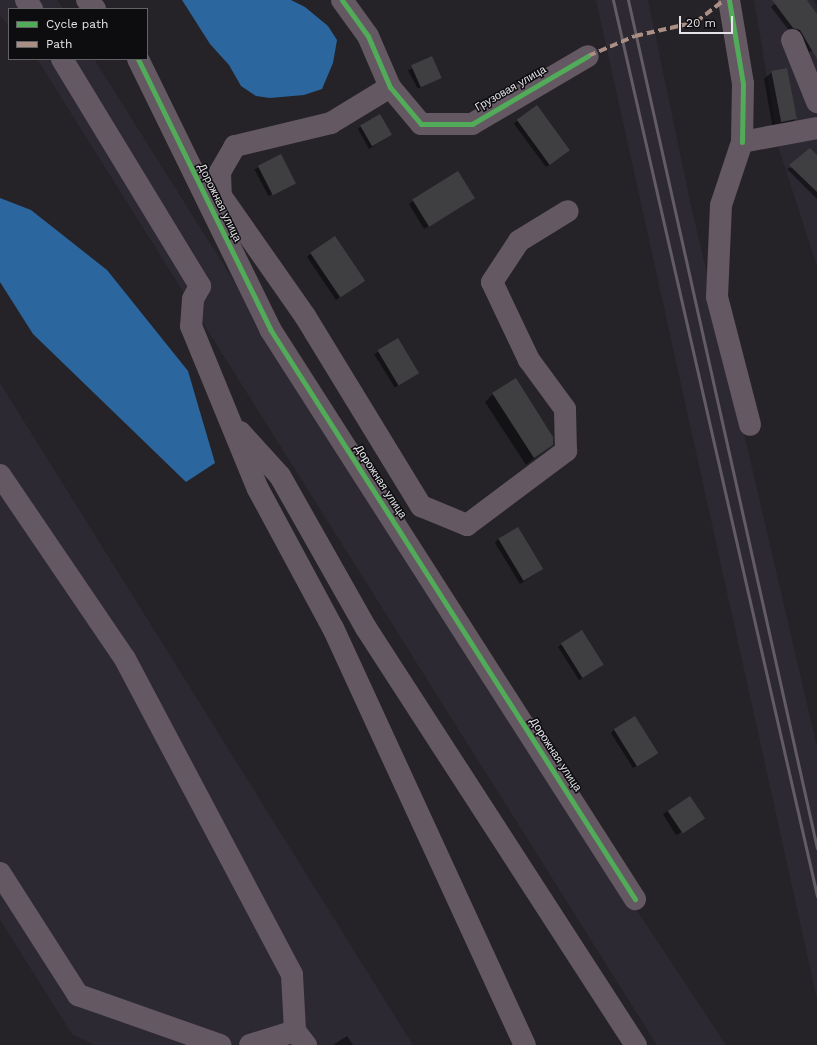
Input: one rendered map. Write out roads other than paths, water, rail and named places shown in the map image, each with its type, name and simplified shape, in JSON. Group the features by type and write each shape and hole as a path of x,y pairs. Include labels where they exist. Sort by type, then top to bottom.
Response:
{"street":[{"path":"88,0 94,8"},
{"name":"Грузовая улица","path":"342,0 368,36 390,87 421,124 472,124 588,56"},
{"path":"729,0 743,84 742,142 721,205 718,297 750,425"},
{"path":"792,40 817,102"},
{"path":"63,60 200,286 193,299 191,326 258,489 333,628 525,1045"},
{"name":"Дорожная улица","path":"138,60 270,329 635,899"},
{"path":"390,87 331,123 235,146 220,172 221,196 305,316 421,506 467,525 566,451 565,409 529,360 492,282 518,241 568,211"},
{"path":"742,142 817,128"},
{"path":"230,420 280,476 366,628 636,1045"},
{"path":"0,475 125,659 292,975 300,1038 250,1045"},
{"path":"0,873 78,994 220,1045"}],"water":[{"path":"182,0 291,0 305,7 328,26 337,40 333,63 322,89 304,95 270,98 256,96 241,86 229,65 210,44"},
{"path":"0,198 31,210 107,270 188,371 215,463 186,482 33,334 0,282"}],"railway":[{"path":"613,0 817,896"},
{"path":"628,0 817,848"}]}
